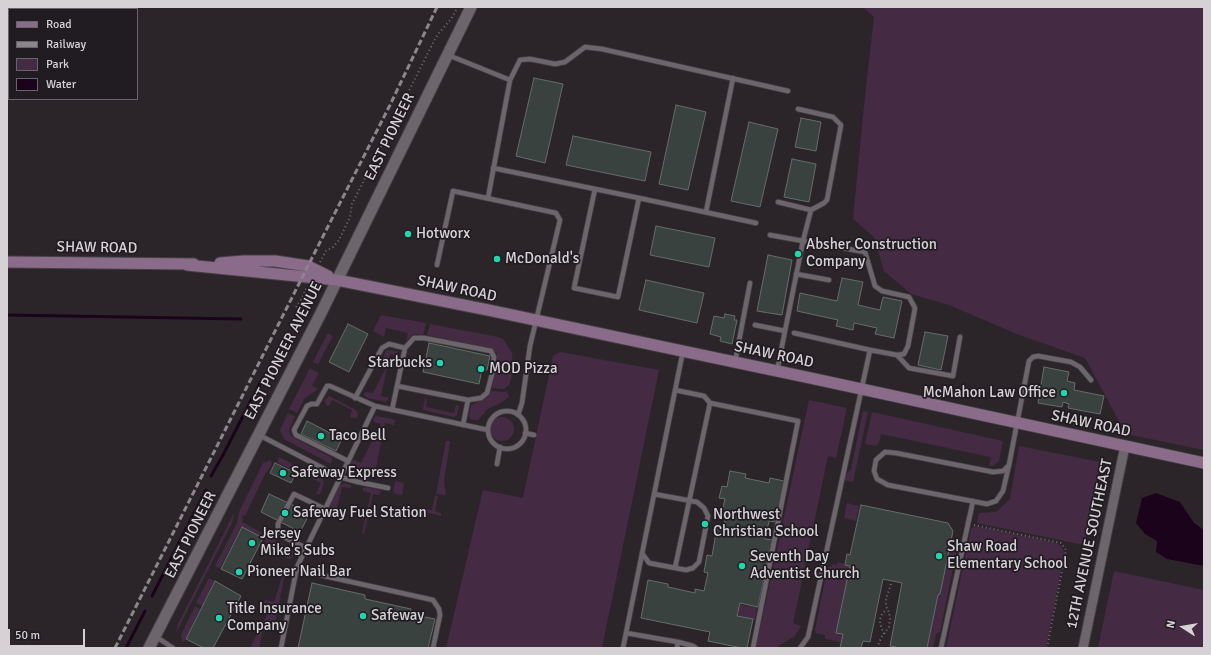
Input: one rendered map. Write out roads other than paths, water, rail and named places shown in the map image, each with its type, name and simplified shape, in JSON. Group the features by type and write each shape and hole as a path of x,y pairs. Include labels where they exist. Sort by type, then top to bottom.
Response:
{"main road":[{"name":"SHAW ROAD","path":"7,262 187,265 244,261 275,261 308,266 337,280 683,351 1204,463"}],"street":[{"name":"EAST PIONEER","path":"337,280 471,7"},
{"name":"EAST PIONEER AVENUE","path":"259,435 337,280"},
{"name":"EAST PIONEER","path":"149,648 259,435"},
{"name":"12TH AVENUE SOUTHEAST","path":"1083,648 1125,446"}],"lane":[{"path":"488,198 510,80 520,60 530,58 555,64 565,62 585,47 602,49 788,91"},
{"path":"448,55 510,80"},
{"path":"706,212 733,78"},
{"path":"778,202 811,210 827,200 841,125 833,117 798,109"},
{"path":"493,168 756,223"},
{"path":"595,189 574,288 618,297 640,198"},
{"path":"437,265 452,191 556,213 560,220 535,321 522,403 518,414"},
{"path":"777,371 796,274 811,210"},
{"path":"770,235 865,252 874,286 882,291 909,297 915,308 908,346 904,354 897,355 794,334"},
{"path":"796,274 828,280"},
{"path":"735,362 750,283"},
{"path":"755,325 785,331"},
{"path":"897,355 908,368 953,376 960,337"},
{"path":"392,410 397,386 405,348 414,338 428,338 491,351 494,357 492,374 487,393 481,398 468,400 397,386"},
{"path":"355,398 382,348 389,344 405,348"},
{"path":"800,648 808,637 870,350"},
{"path":"623,648 683,351"},
{"path":"1009,465 1002,471 993,472 885,452 876,460 874,471 877,478 888,484 987,504 996,500 1003,491 1009,465 1029,361 1033,356 1071,362 1080,367 1092,380"},
{"path":"348,461 296,435 294,430 307,406 317,404 327,386 375,406 488,430"},
{"path":"675,390 704,396 710,403 798,421 753,648"},
{"path":"463,425 468,400"},
{"path":"675,568 710,403"},
{"path":"281,648 297,567 375,406"},
{"path":"507,411 518,414 525,424 525,433 521,442 510,449 500,448 492,442 489,437 488,430 491,419 501,412 507,411"},
{"path":"525,433 534,435"},
{"path":"259,435 340,477 388,488"},
{"path":"497,464 500,448"},
{"path":"306,548 280,534 278,531 278,524 294,494 325,510"},
{"path":"642,553 649,563 686,570 693,568 699,562 708,516 704,508 697,502 654,494"},
{"path":"942,648 973,501"},
{"path":"297,567 311,573 433,600 439,609 440,615 433,648"},
{"path":"626,633 678,642 696,648"},
{"path":"155,636 173,648"},
{"path":"677,648 678,642"}],"water":[{"path":"1156,493 1180,502 1194,523 1204,530 1204,566 1167,559 1156,552 1157,541 1145,534 1136,523 1142,498"}],"waterway":[{"path":"7,315 241,319"},
{"path":"211,476 261,381 272,367"},
{"path":"152,596 206,490"},
{"path":"126,648 145,611"}],"railway":[{"path":"115,648 390,105 437,7"}],"place":[{"name":"Hotworx","path":"408,234"},
{"name":"Absher Construction Company","path":"798,254"},
{"name":"McDonald's","path":"497,259"},
{"name":"Starbucks","path":"440,363"},
{"name":"MOD Pizza","path":"481,369"},
{"name":"McMahon Law Office","path":"1064,393"},
{"name":"Taco Bell","path":"321,436"},
{"name":"Safeway Express","path":"283,473"},
{"name":"Safeway Fuel Station","path":"285,513"},
{"name":"Northwest Christian School","path":"705,524"},
{"name":"Jersey Mike's Subs","path":"252,543"},
{"name":"Shaw Road Elementary School","path":"939,556"},
{"name":"Seventh Day Adventist Church","path":"742,566"},
{"name":"Pioneer Nail Bar","path":"239,572"},
{"name":"Safeway","path":"363,616"},
{"name":"Title Insurance Company","path":"219,618"}]}
